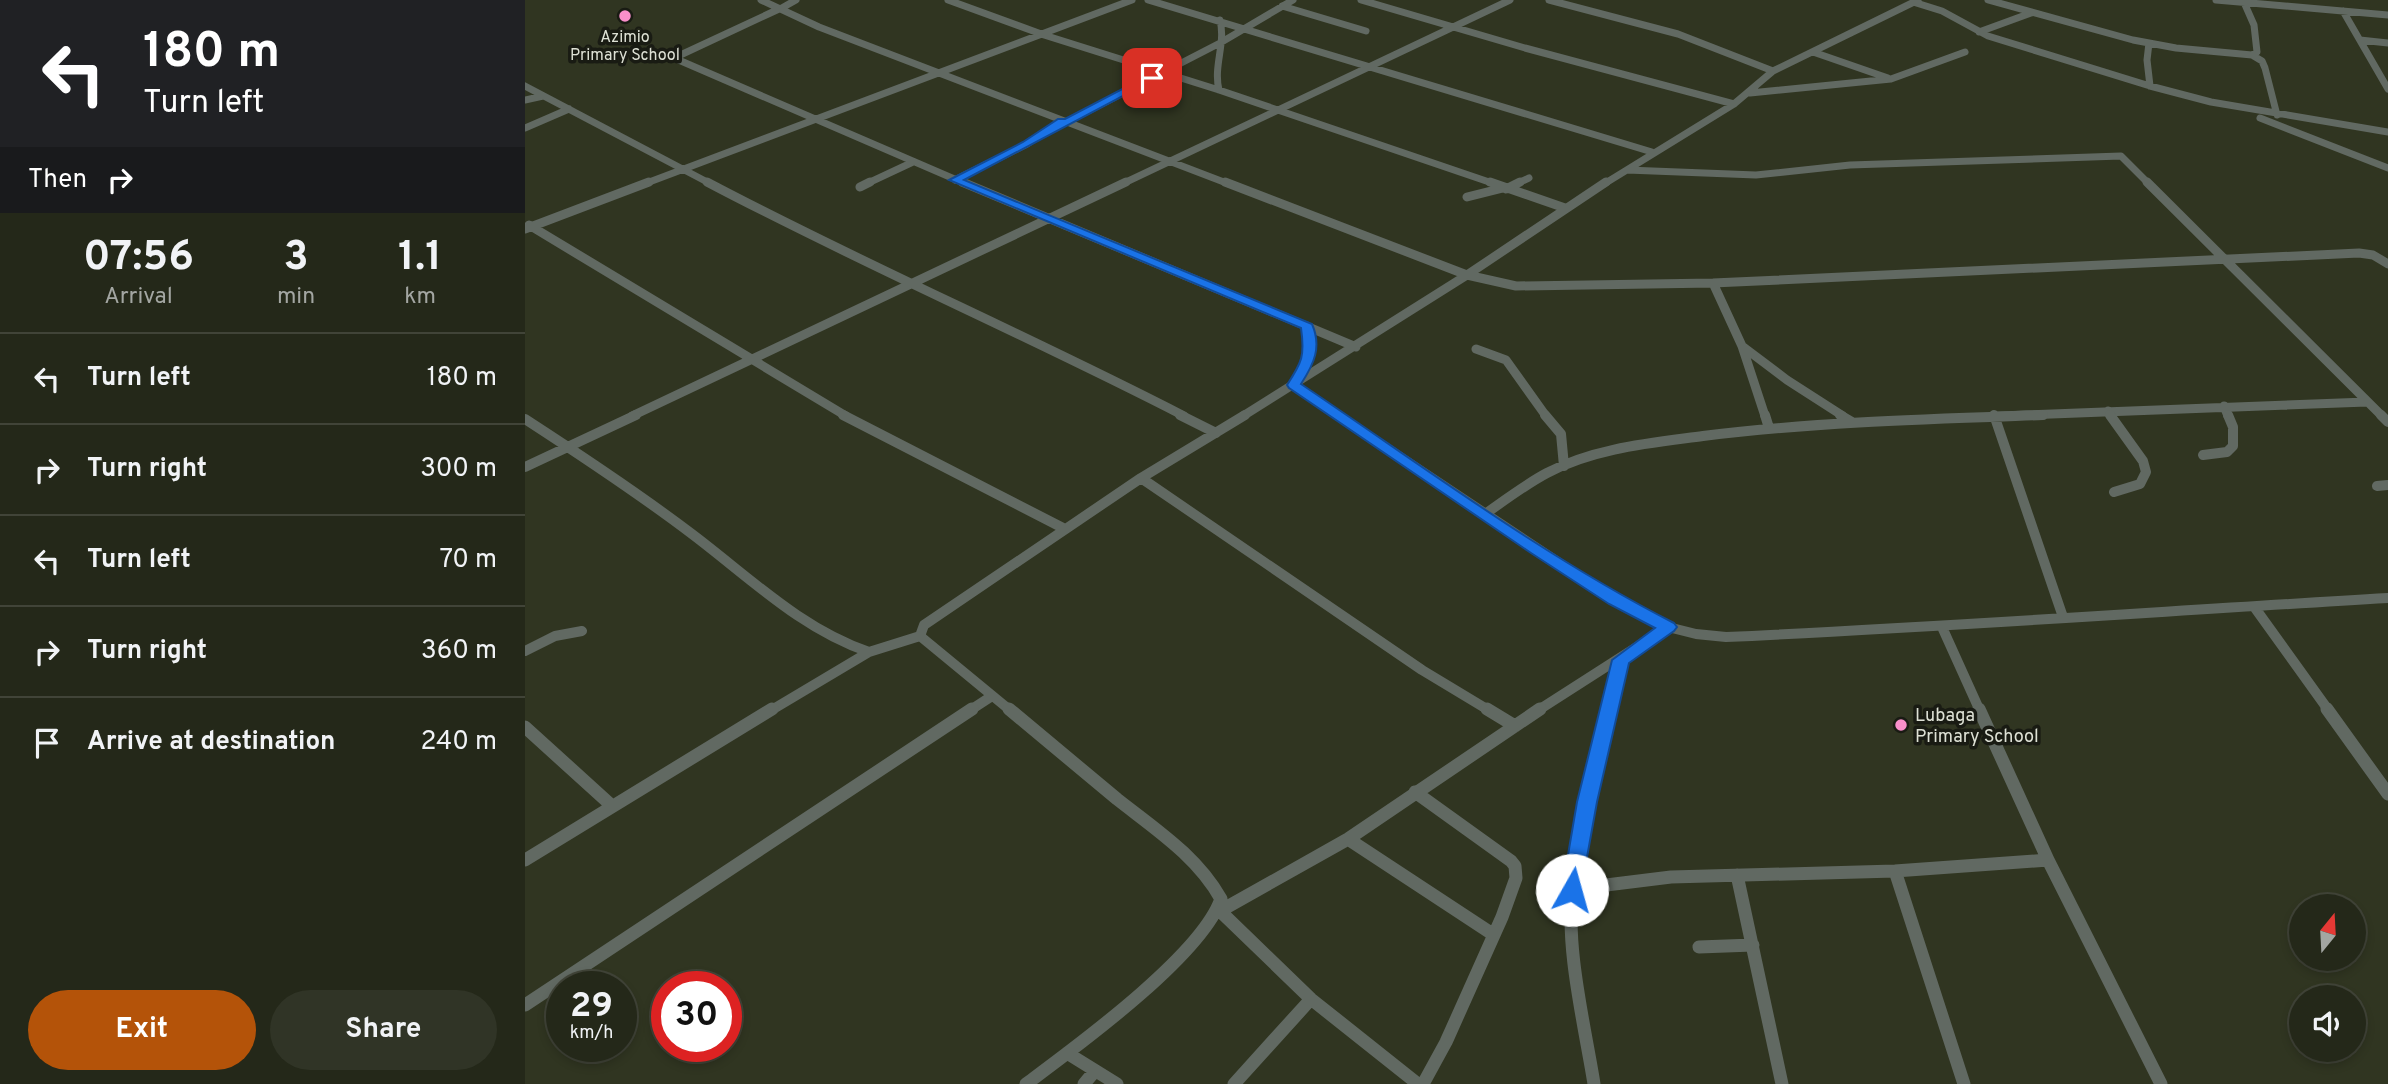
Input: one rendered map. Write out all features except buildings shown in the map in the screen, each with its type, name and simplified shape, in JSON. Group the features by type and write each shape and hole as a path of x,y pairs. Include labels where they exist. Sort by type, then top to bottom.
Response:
{"street":[{"path":"761,0 818,27 1063,122 1468,275 1499,284 1525,286 1713,283 2363,253 2388,264"},
{"path":"796,0 674,58 955,180 1356,347"},
{"path":"948,0 1044,35 1219,90 1565,208"},
{"path":"527,226 940,74 1132,0"},
{"path":"1148,0 1651,152"},
{"path":"955,180 1220,43 1293,0"},
{"path":"1361,0 1734,104"},
{"path":"525,467 1172,161 1273,110 1510,0"},
{"path":"1549,0 1678,34 1773,71"},
{"path":"1988,0 2149,43 2252,55 2262,61 2265,68 2277,115"},
{"path":"2216,0 2388,15"},
{"path":"920,636 924,625 944,608 1141,478 1468,275 1651,152 1734,104 1773,71 1916,1 1942,11 1979,32 2279,124 2388,168"},
{"path":"2244,1 2257,44 2257,52 2252,55"},
{"path":"1282,6 1366,31"},
{"path":"2343,11 2388,89"},
{"path":"1979,32 1990,31 2004,22 2031,13"},
{"path":"1219,90 1214,74 1223,29 1220,20"},
{"path":"2360,40 2388,43"},
{"path":"2149,43 2147,60 2150,86"},
{"path":"1813,52 1891,79"},
{"path":"1748,93 1891,79 1965,52"},
{"path":"525,86 762,211 1002,328 1077,360 1216,433"},
{"path":"525,100 543,96"},
{"path":"2211,102 2388,132"},
{"path":"525,128 569,109"},
{"path":"1627,170 1756,175 1850,165 2115,155 2124,158 2388,422"},
{"path":"860,187 913,162"},
{"path":"1467,197 1504,188 1529,178"},
{"path":"527,226 751,359 826,407 1065,529"},
{"path":"1713,283 1742,346 1769,428"},
{"path":"1294,385 1307,366 1311,352 1307,326"},
{"path":"1742,346 1787,380 1852,422"},
{"path":"1476,349 1497,355 1510,365 1539,409 1561,434 1565,466"},
{"path":"1294,385 1615,600 1668,627 1726,637 1942,627 2063,617 2255,608 2388,598"},
{"path":"1485,514 1539,477 1565,466 1649,443 1769,428 1852,422 2367,401"},
{"path":"2203,456 2227,453 2233,446 2233,427 2224,406"},
{"path":"2108,411 2143,461 2147,472 2140,484 2114,492"},
{"path":"1994,415 2063,617"},
{"path":"525,419 679,524 840,644 869,652"},
{"path":"1141,478 1234,539 1422,670 1515,726"},
{"path":"2255,608 2388,794"},
{"path":"1026,1084 1067,1053 1181,955 1208,928 1220,911 1348,839 1415,792 1668,627"},
{"path":"1942,627 2048,860 2161,1084"},
{"path":"525,651 555,636 582,631"},
{"path":"525,860 611,805 869,652 920,636"},
{"path":"920,636 1163,832 1212,883 1221,899 1220,911"},
{"path":"1594,1084 1569,906 1587,802 1621,660"},
{"path":"525,1005 992,696"},
{"path":"525,727 611,805"},
{"path":"1220,911 1311,999 1420,1084 1446,1042 1494,935 1514,887 1515,866 1415,792"},
{"path":"1348,839 1494,935"},
{"path":"1572,890 1660,878 1895,872 2048,860"},
{"path":"1895,872 1963,1084"},
{"path":"1737,875 1782,1084"},
{"path":"1699,947 1753,945"},
{"path":"1234,1084 1311,999"},
{"path":"1067,1053 1089,1078 1117,1084"}],"place":[{"name":"Azimio Primary School","path":"625,16"},
{"name":"Lubaga Primary School","path":"1901,725"}],"route":[{"path":"1152,78 1065,123 1062,121 1000,159 955,180 1307,326 1311,352 1307,366 1294,385 1537,550 1615,600 1668,627 1621,660 1587,802 1572,890"}]}
